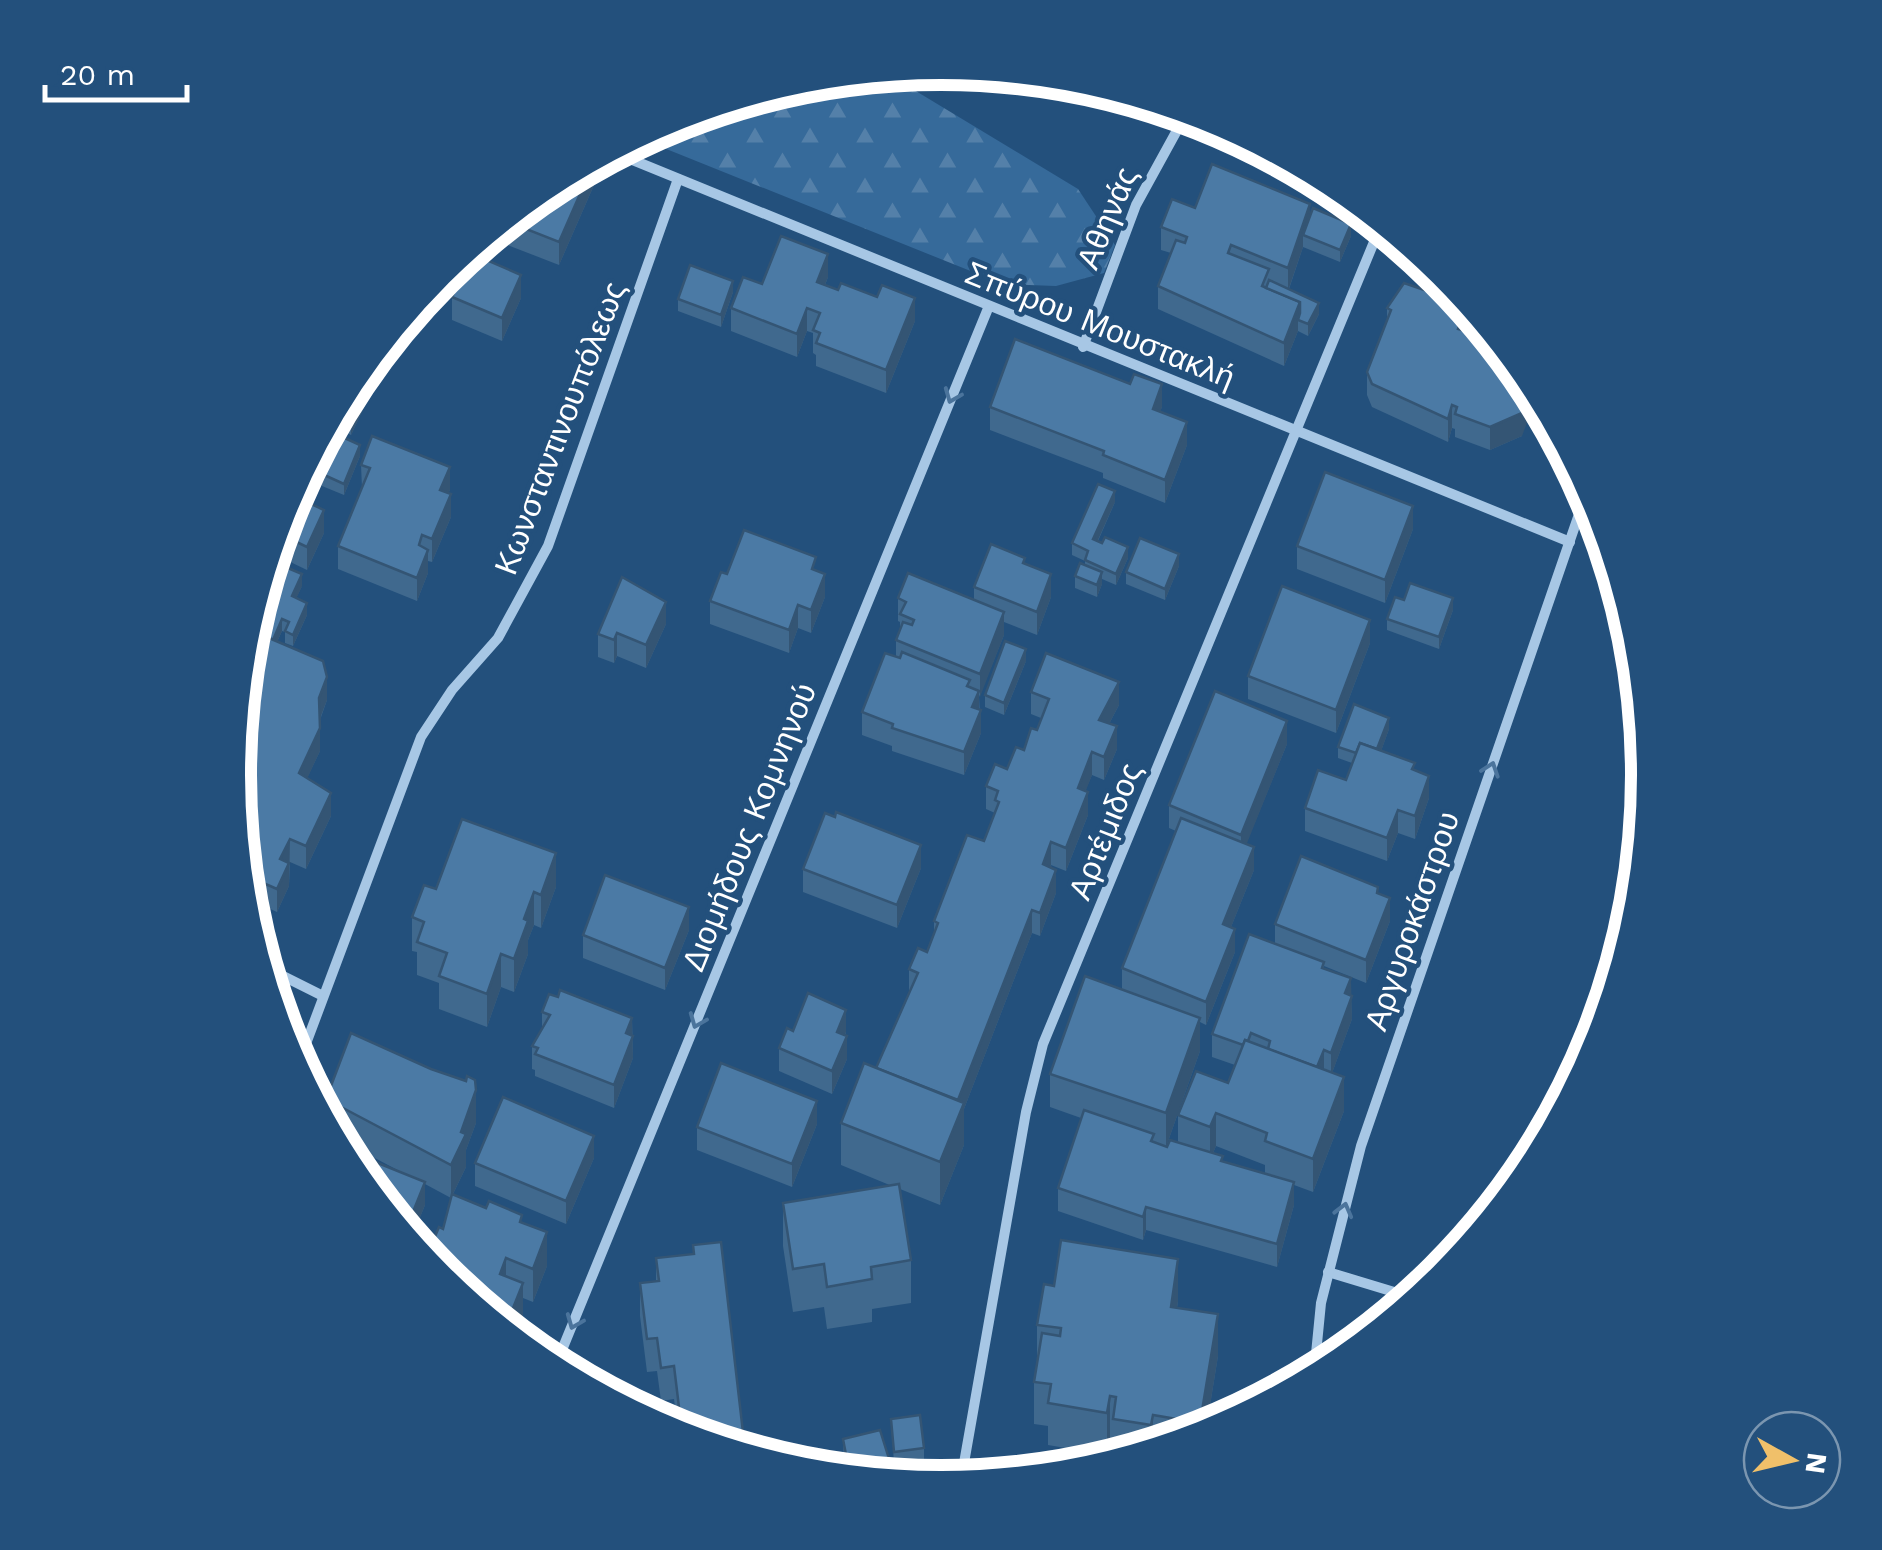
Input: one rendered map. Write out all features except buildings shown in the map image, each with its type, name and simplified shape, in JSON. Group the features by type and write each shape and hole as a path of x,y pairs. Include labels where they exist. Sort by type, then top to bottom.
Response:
{"street":[{"name":"Αθηνάς","path":"1082,347 1136,205 1178,128"},
{"name":"Σπύρου Μουστακλή","path":"630,159 1082,347 1570,542"},
{"name":"Κωνσταντινουπόλεως","path":"306,1043 421,737 452,690 498,638 548,546 678,179"},
{"name":"Αρτέμιδος","path":"964,1464 1026,1112 1043,1044 1375,239"},
{"name":"Διομήδους Κομνηνού","path":"561,1351 988,306"},
{"name":"Αργυροκάστρου","path":"1317,1354 1328,1272 1361,1146 1580,515"},
{"path":"281,975 323,996"},
{"path":"1328,1272 1397,1293"}],"green space":[{"path":"907,86 1078,189 1115,245 1104,273 1056,286 1003,284 659,146 719,122 806,98"}]}
